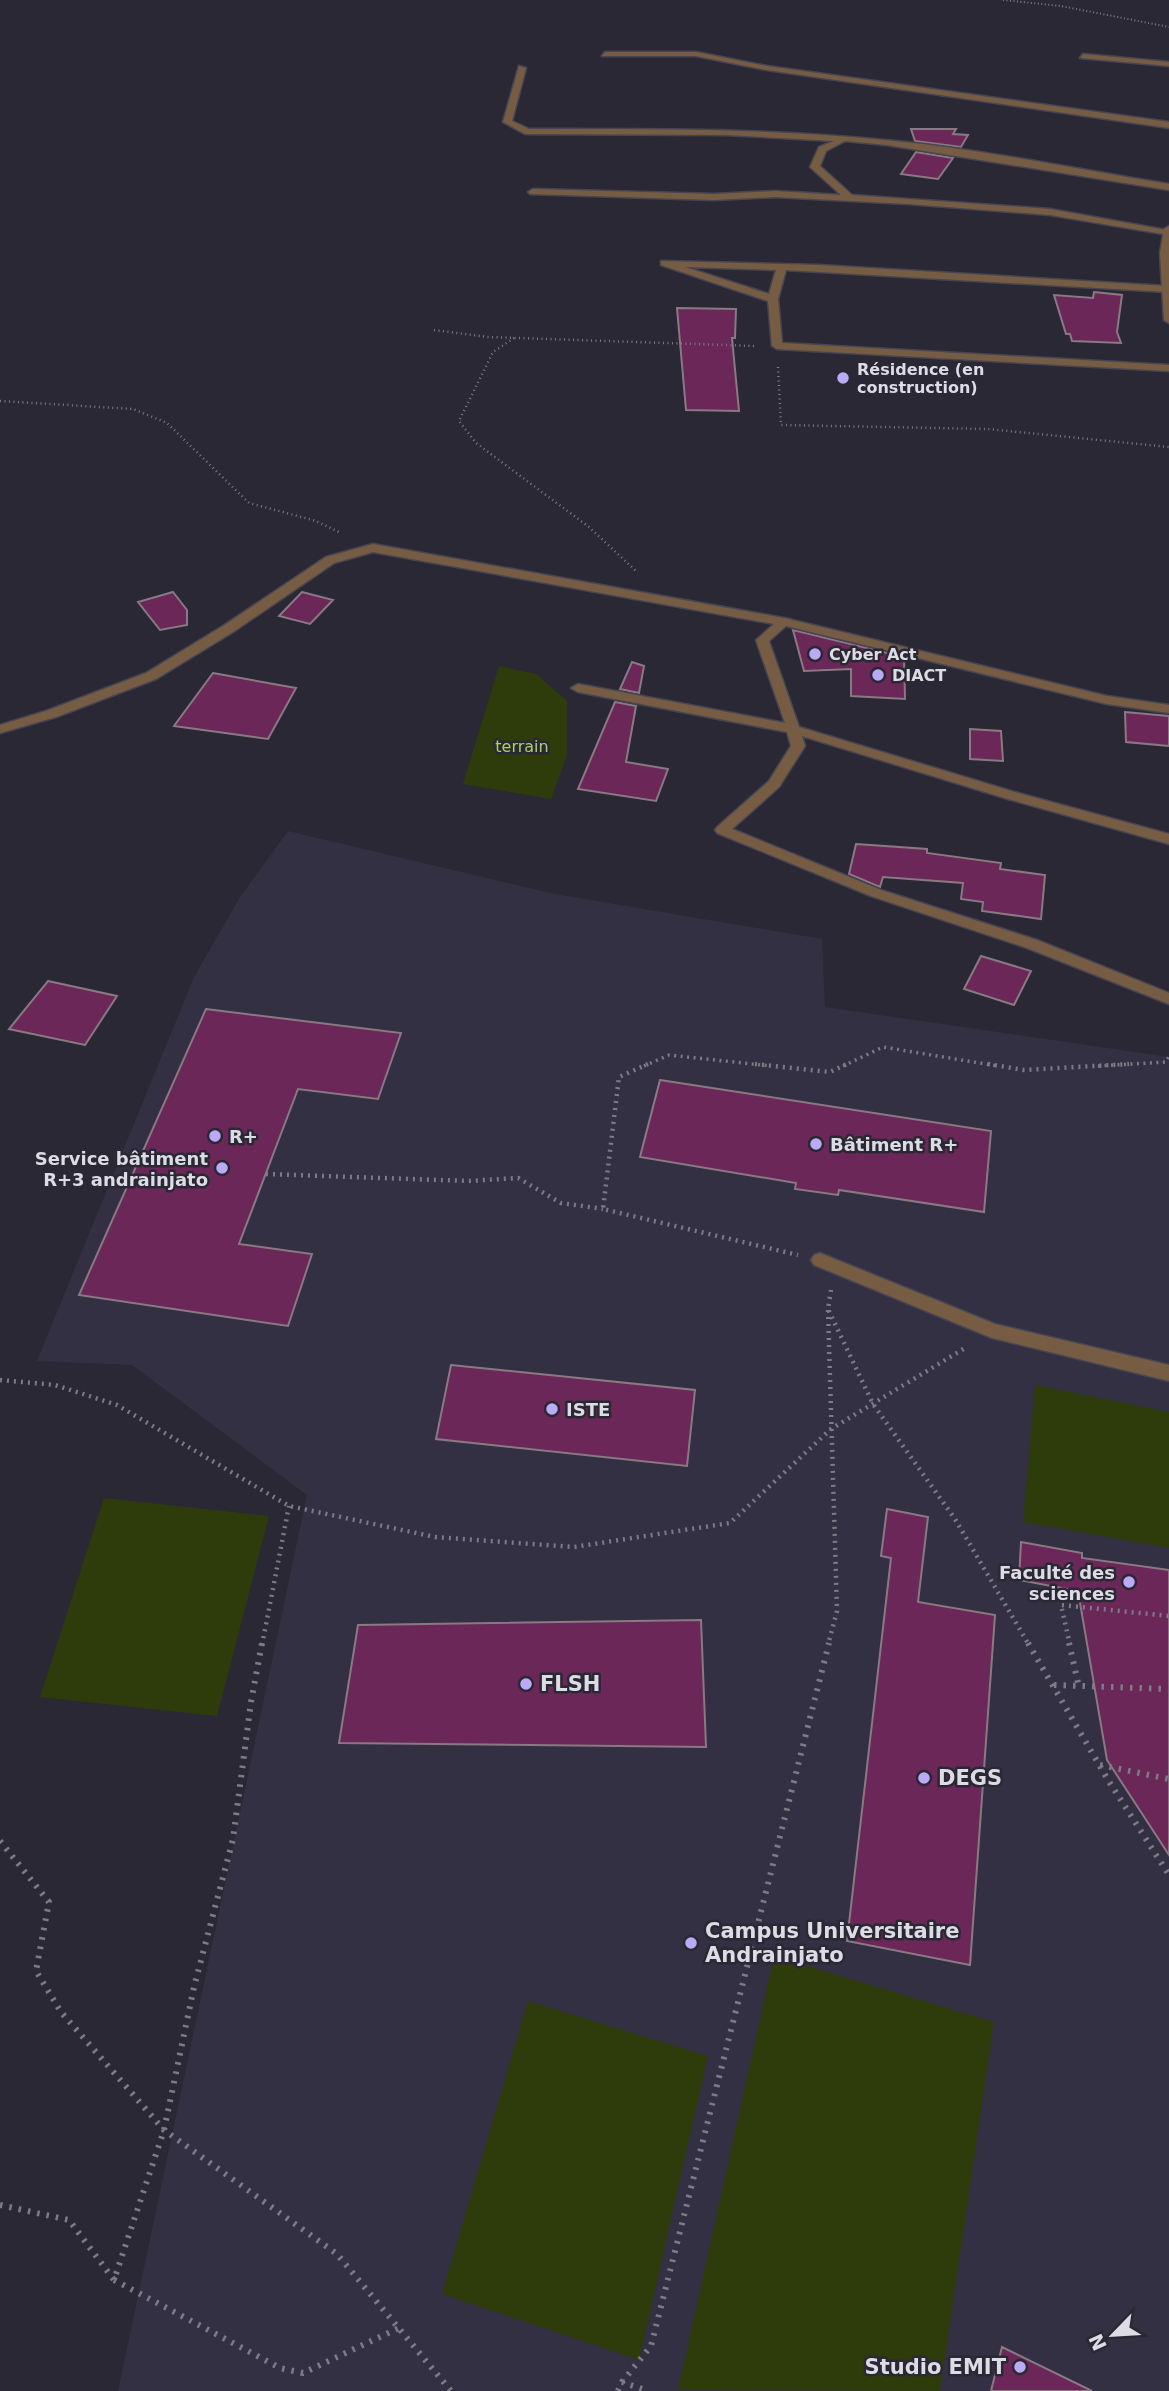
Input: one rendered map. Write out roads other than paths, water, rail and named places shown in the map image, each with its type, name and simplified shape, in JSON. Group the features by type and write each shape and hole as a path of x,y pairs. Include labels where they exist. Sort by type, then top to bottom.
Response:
{"street":[{"path":"605,54 696,54 767,68 1169,125"},
{"path":"1083,56 1169,64"},
{"path":"522,68 507,122 527,132 691,133 848,139 925,148 1169,187"},
{"path":"848,139 822,149 815,167 850,198"},
{"path":"533,192 850,198 1050,212 1168,231 1169,320"},
{"path":"773,299 664,263 1167,289"},
{"path":"782,267 773,299 777,346 1169,368"},
{"path":"0,729 51,714 151,676 228,629 330,560 373,548 784,622 1107,700 1169,709"},
{"path":"784,622 762,640 766,657 786,703 798,746 774,784 722,830 876,893 1032,944 1169,999"},
{"path":"578,688 793,729 1013,796 1169,839"},
{"path":"820,1260 992,1331 1169,1373"}],"place":[{"name":"Résidence (en construction)","path":"843,378"},
{"name":"Cyber Act","path":"815,654"},
{"name":"DIACT","path":"878,675"},
{"name":"R+","path":"215,1136"},
{"name":"Bâtiment R+","path":"816,1144"},
{"name":"Service bâtiment R+3 andrainjato","path":"222,1168"},
{"name":"ISTE","path":"552,1409"},
{"name":"Faculté des sciences","path":"1129,1582"},
{"name":"FLSH","path":"526,1684"},
{"name":"DEGS","path":"924,1778"},
{"name":"Campus Universitaire Andrainjato","path":"691,1943"},
{"name":"Studio EMIT","path":"1020,2367"}],"park label":[{"name":"terrain","path":"522,746"}]}
